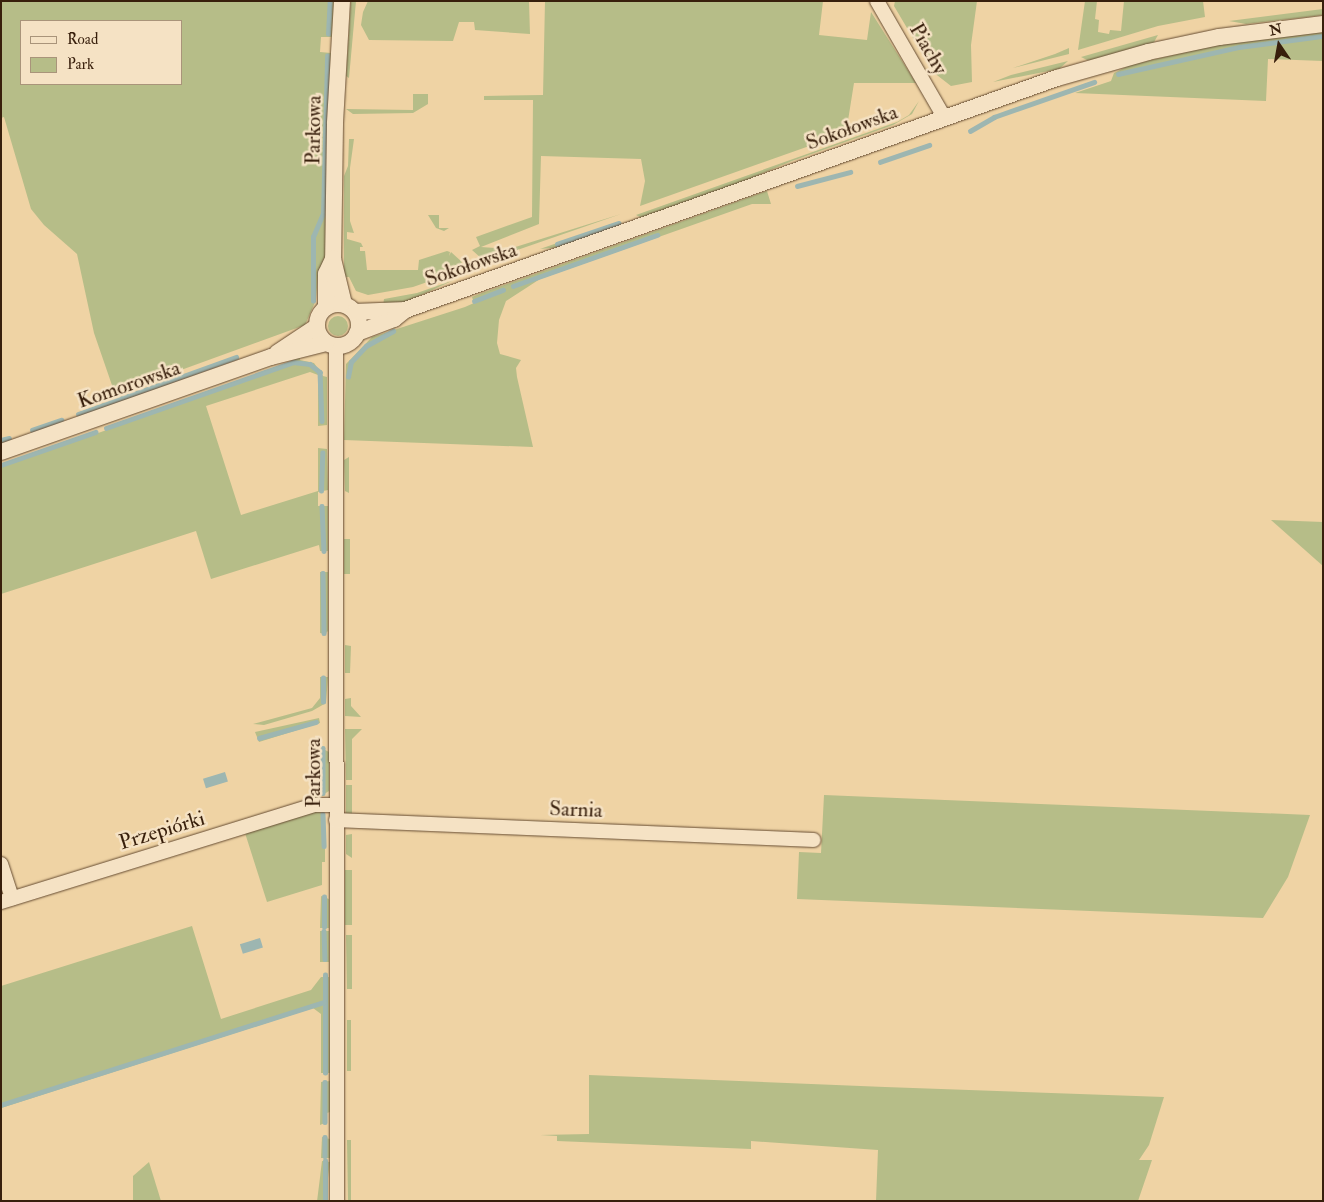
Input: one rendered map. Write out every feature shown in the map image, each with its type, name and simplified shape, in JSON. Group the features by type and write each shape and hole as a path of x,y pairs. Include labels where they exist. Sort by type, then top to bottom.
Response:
{"street":[{"name":"Parkowa","path":"342,1 335,124 333,259 349,308"},
{"name":"Piachy","path":"877,1 944,117"},
{"name":"Sokołowska","path":"358,333 394,319 405,310 608,240 1025,88 1169,47 1238,33 1323,24"},
{"name":"Parkowa","path":"326,307 326,274 333,259"},
{"path":"326,307 349,308 359,322 358,333 349,343 331,344 316,327 319,314 326,307"},
{"name":"Sokołowska","path":"349,308 405,310"},
{"name":"Komorowska","path":"271,357 316,327"},
{"name":"Parkowa","path":"331,344 336,820 337,1201"},
{"name":"Komorowska","path":"1,452 271,357 331,344"},
{"name":"Przepiórki","path":"7,900 314,805 335,805"},
{"name":"Sarnia","path":"336,820 814,840"},
{"path":"1,864 7,900"}],"green space":[{"path":"1,1 335,1 332,37 321,37 320,52 331,53 327,252 318,275 316,300 305,325 115,394 94,333 77,254 44,225 31,209 4,117 1,118"},
{"path":"351,1 356,1 349,78 346,76"},
{"path":"368,1 529,1 530,34 475,30 474,22 459,22 453,41 369,40 361,25 363,12"},
{"path":"545,1 823,1 819,35 867,40 871,12 916,83 854,83 846,133 640,206 645,181 641,159 541,156 539,224 481,247 509,249 621,214 503,255 481,258 472,250 480,246 476,237 532,217 533,100 484,100 484,96 543,95"},
{"path":"895,1 977,1 971,45 972,82 951,86 933,72 894,6"},
{"path":"1085,1 1097,1 1095,19 1099,20 1098,32 1109,34 1110,30 1121,31 1124,1 1203,1 1205,17 1158,26 1078,50"},
{"path":"1323,9 1323,15 1246,24 1229,21"},
{"path":"1323,31 1323,61 1268,59 1266,101 1075,93 1111,81 1114,73 1130,65 1225,43"},
{"path":"1158,35 1153,44 1089,61 1081,57"},
{"path":"1069,48 1069,54 1013,68 1055,54"},
{"path":"1068,61 1059,69 993,82 1011,75"},
{"path":"413,94 428,94 428,104 413,113 353,114 346,109 413,110"},
{"path":"919,101 912,114 893,125 792,161 706,197 642,218 636,215 897,122 909,115"},
{"path":"349,139 354,139 350,168 350,221 354,233 347,232 347,239 361,243 363,247 360,247 360,251 365,251 367,270 418,270 419,260 447,251 450,252 449,256 451,252 462,262 453,273 413,287 368,295 356,291 349,277 344,277 344,176 348,166"},
{"path":"767,191 771,204 752,204 540,279 506,301 499,320 497,343 500,354 521,360 516,368 517,377 533,447 344,440 346,364 372,337 465,307 474,303 472,297 482,293"},
{"path":"428,215 439,215 439,228 449,228 444,231 436,228"},
{"path":"620,221 614,228 562,247 540,249"},
{"path":"454,280 406,302 383,306 384,299 417,293"},
{"path":"334,316 342,316 348,322 348,330 342,336 334,336 328,330 328,322"},
{"path":"300,355 300,360 314,363 323,376 327,377 327,425 318,426 318,375 310,372 206,406 241,515 318,491 318,448 327,449 328,490 318,492 318,506 328,506 328,551 320,551 319,545 211,579 196,531 1,594 1,467 295,364 293,357"},
{"path":"349,457 349,493 345,491 344,460"},
{"path":"1271,520 1323,522 1323,566"},
{"path":"344,539 350,539 350,574 344,574"},
{"path":"320,572 328,572 328,631 325,634 320,633"},
{"path":"345,645 351,646 350,673 345,673"},
{"path":"320,677 328,677 326,703 312,711 264,725 253,724 312,708 320,698"},
{"path":"351,698 351,706 361,717 345,716 345,699"},
{"path":"319,718 320,723 259,742 255,732"},
{"path":"345,729 362,729 352,739 352,780 346,780"},
{"path":"321,748 329,752 329,791 313,801 321,784"},
{"path":"346,785 352,785 352,816 346,816"},
{"path":"824,795 1310,815 1288,877 1263,918 797,899 799,852 821,853"},
{"path":"315,810 325,814 325,862 322,862 322,885 267,902 245,833"},
{"path":"352,834 352,858 346,854 346,835"},
{"path":"345,870 352,870 352,925 345,925"},
{"path":"321,896 329,899 329,928 320,928"},
{"path":"192,926 221,1019 311,990 321,977 329,977 330,1073 321,1073 321,1014 313,1008 1,1108 1,986"},
{"path":"320,931 329,931 329,962 320,962"},
{"path":"346,935 352,935 352,989 347,989"},
{"path":"347,1020 351,1020 351,1071 347,1071"},
{"path":"589,1075 1164,1097 1149,1145 1139,1160 1152,1160 1138,1201 876,1201 878,1150 751,1141 751,1149 557,1141 557,1136 540,1135 589,1134"},
{"path":"330,1081 330,1112 327,1113 327,1122 320,1125 321,1082"},
{"path":"322,1137 330,1139 330,1158 321,1158"},
{"path":"347,1140 351,1140 351,1201 348,1201"},
{"path":"322,1161 330,1162 325,1201 317,1201"},
{"path":"149,1162 161,1201 133,1201 133,1176"}],"water":[{"path":"225,772 228,782 206,788 203,779"},
{"path":"260,938 263,948 243,954 240,944"}],"waterway":[{"path":"328,34 330,1"},
{"path":"1118,74 1239,47 1323,36"},
{"path":"313,301 313,237 323,214 327,56"},
{"path":"970,131 994,117 1094,82"},
{"path":"880,162 929,145"},
{"path":"797,186 850,172"},
{"path":"557,244 619,223"},
{"path":"513,286 657,235"},
{"path":"474,301 503,290"},
{"path":"348,377 351,362 366,346 393,331"},
{"path":"78,414 236,357"},
{"path":"106,428 293,362 310,364 320,372 322,421"},
{"path":"32,430 61,420"},
{"path":"1,465 95,432"},
{"path":"1,440 9,438"},
{"path":"321,491 322,453"},
{"path":"322,506 324,551"},
{"path":"323,573 324,633"},
{"path":"323,678 323,702"},
{"path":"259,738 316,722"},
{"path":"323,748 323,793"},
{"path":"323,814 324,846"},
{"path":"324,897 324,927"},
{"path":"324,931 325,959"},
{"path":"325,975 325,1073"},
{"path":"1,1105 324,1002"},
{"path":"325,1082 325,1122"},
{"path":"325,1137 325,1156"},
{"path":"325,1161 325,1201"}]}
